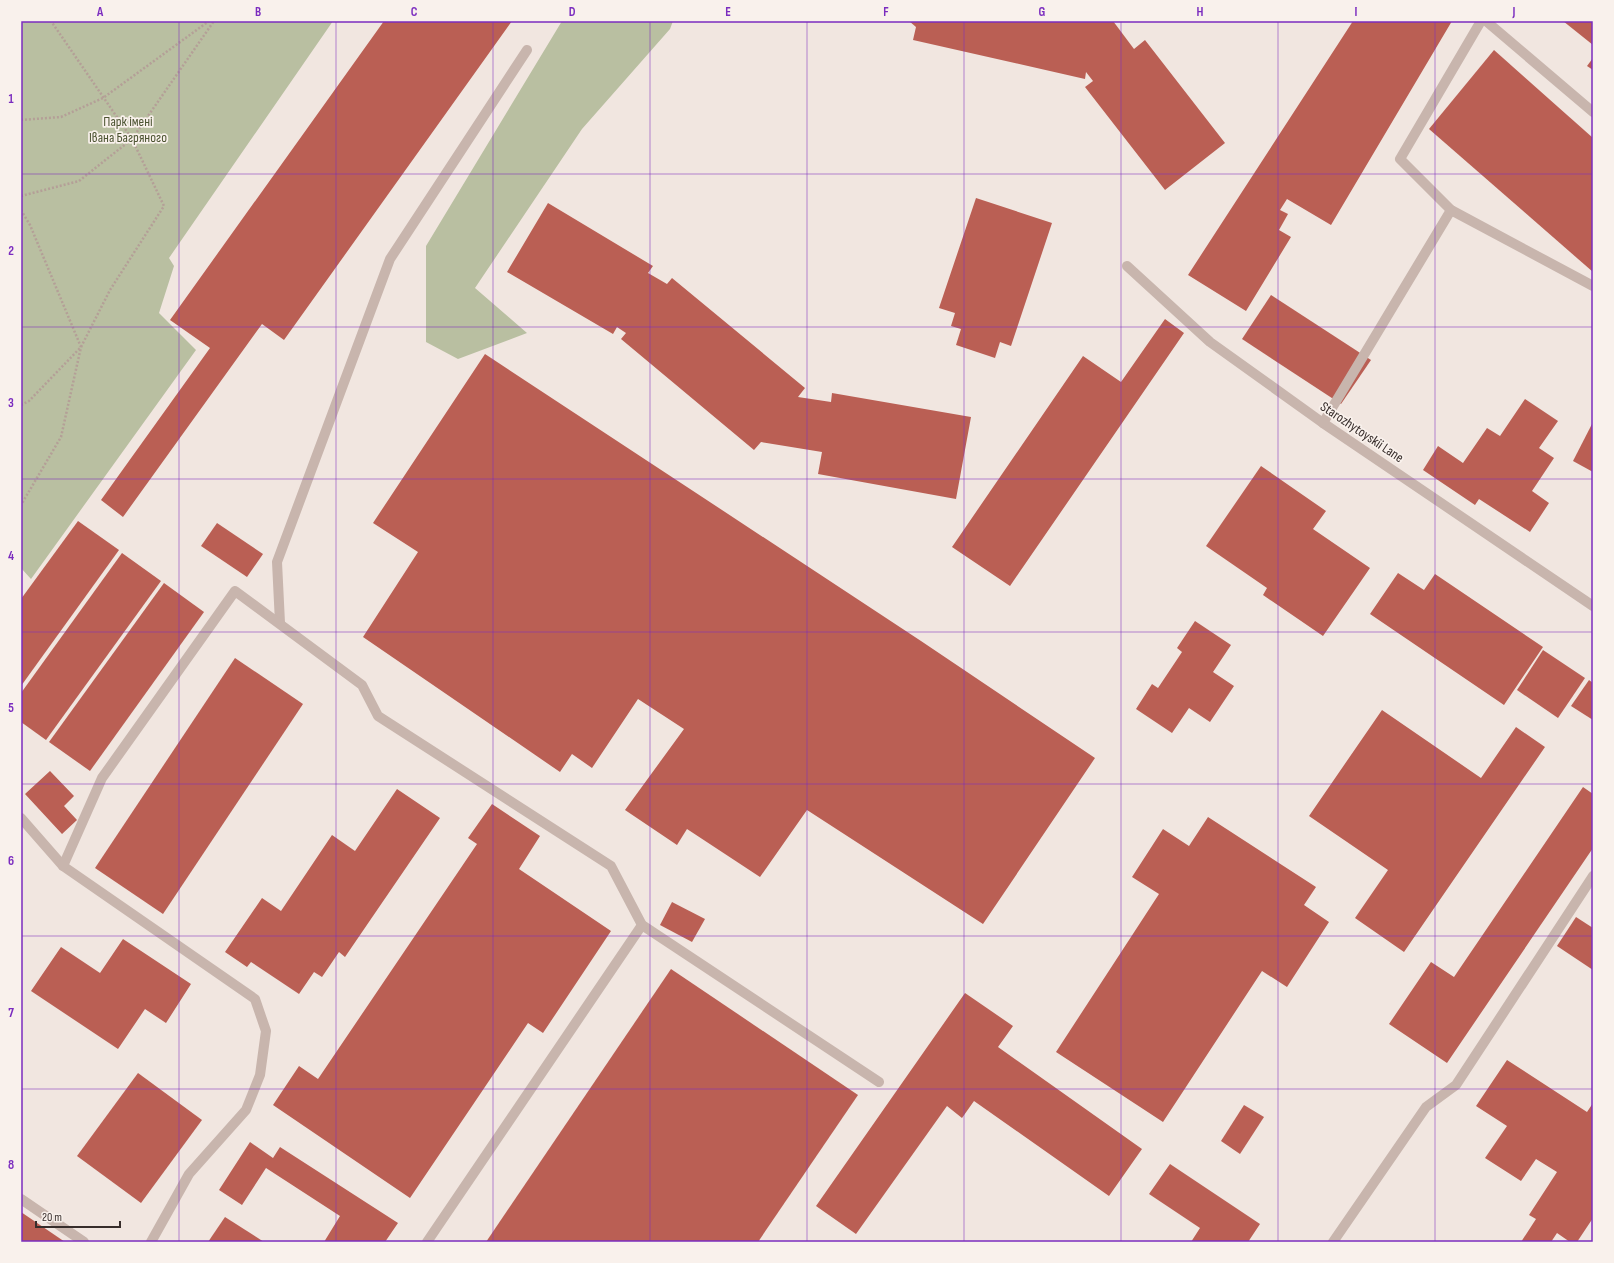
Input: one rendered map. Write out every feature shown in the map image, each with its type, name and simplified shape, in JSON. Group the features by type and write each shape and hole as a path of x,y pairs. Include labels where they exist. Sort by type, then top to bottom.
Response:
{"street":[{"path":"1481,21 1400,159 1451,210 1593,286"},
{"path":"1486,21 1593,112"},
{"path":"280,623 277,562 390,259 527,50"},
{"path":"1323,423 1451,210"},
{"name":"Starozhytoyskii Lane","path":"1127,266 1210,342 1323,423 1593,606"},
{"path":"64,866 102,778 235,591 362,685 378,716 611,866 642,925 879,1082"},
{"path":"21,818 64,866 255,999 266,1031 260,1075 246,1110 189,1174 150,1242"},
{"path":"1333,1242 1426,1107 1456,1085 1593,876"},
{"path":"427,1242 642,925"},
{"path":"21,1199 84,1242"}],"path":[{"path":"21,505 61,437 81,347 110,290 164,206 132,139 51,21"},
{"path":"21,120 61,118 103,98 209,21"},
{"path":"21,196 79,181 132,139 214,21"},
{"path":"21,210 30,225 81,347"},
{"path":"21,405 29,401 81,347"}],"green space":[{"name":"Парк імені Івана Багряного","path":"21,21 333,21 169,258 174,266 159,313 196,350 31,579 21,568"},
{"path":"562,21 673,21 670,29 582,129 475,288 527,333 458,359 426,342 426,246"}],"building":[{"path":"384,21 512,21 284,340 262,324 123,517 101,500 210,348 170,320"},
{"path":"909,21 1113,21 1134,49 1145,40 1225,143 1165,190 1085,87 1093,81 1086,72 1085,79 913,40 916,27"},
{"path":"1353,21 1452,21 1331,225 1287,199 1280,210 1288,214 1279,230 1291,237 1246,311 1188,275"},
{"path":"1563,21 1593,21 1593,45"},
{"path":"1494,50 1593,138 1593,272 1429,129"},
{"path":"1593,58 1593,70 1587,66"},
{"path":"976,198 1052,223 1011,346 1000,342 995,358 956,345 961,329 951,326 955,313 939,308"},
{"path":"548,203 653,266 648,273 667,284 672,278 805,388 798,397 831,402 832,393 971,417 956,499 818,474 822,452 761,442 754,450 621,339 626,333 617,327 613,334 507,272"},
{"path":"1271,295 1371,360 1341,404 1242,339"},
{"path":"1165,319 1184,333 1010,586 952,547 1083,356 1121,382"},
{"path":"485,354 921,641 1095,758 983,924 807,810 760,877 687,829 677,845 625,810 684,729 638,699 592,768 572,754 560,772 363,637 418,552 373,523"},
{"path":"1525,399 1558,421 1539,448 1554,458 1532,491 1549,503 1530,532 1479,499 1475,505 1423,470 1438,446 1463,463 1487,428 1500,436"},
{"path":"1593,422 1593,472 1573,461"},
{"path":"1261,466 1326,511 1313,529 1370,568 1323,636 1263,595 1267,588 1206,546"},
{"path":"78,521 119,550 21,686 21,599"},
{"path":"217,523 263,554 247,577 201,546"},
{"path":"122,553 161,581 46,740 21,722 21,693"},
{"path":"1398,573 1424,590 1435,574 1543,647 1504,705 1370,614"},
{"path":"164,583 204,612 90,771 49,742"},
{"path":"1195,621 1231,645 1213,672 1234,686 1210,722 1189,708 1172,733 1136,709 1152,684 1158,688 1182,652 1177,648"},
{"path":"1543,650 1585,678 1558,718 1517,690"},
{"path":"235,658 303,704 163,914 95,868"},
{"path":"1589,680 1593,683 1593,720 1571,706"},
{"path":"1382,710 1481,778 1516,727 1545,747 1404,952 1355,918 1388,870 1309,816"},
{"path":"50,771 74,796 64,806 77,820 62,834 25,794"},
{"path":"1583,787 1593,794 1593,848 1447,1063 1389,1024 1431,962 1454,977"},
{"path":"397,789 440,818 345,957 339,952 322,977 314,972 299,994 251,962 247,967 225,952 262,898 281,911 332,835 355,851"},
{"path":"492,804 540,836 519,869 611,931 543,1033 528,1023 410,1198 273,1105 299,1066 318,1079 477,844 468,838"},
{"path":"1208,817 1316,887 1304,905 1329,922 1287,987 1262,971 1163,1122 1056,1052 1159,894 1132,877 1163,829 1189,846"},
{"path":"672,902 705,919 692,942 660,925"},
{"path":"1576,917 1593,928 1593,970 1557,946"},
{"path":"123,939 191,984 166,1023 145,1009 118,1049 31,991 61,947 100,973"},
{"path":"671,969 858,1095 758,1242 486,1242"},
{"path":"965,993 1013,1026 998,1047 1142,1149 1109,1196 974,1101 962,1118 947,1106 856,1234 816,1206"},
{"path":"1507,1060 1587,1112 1593,1103 1593,1218 1577,1242 1570,1242 1557,1233 1551,1242 1521,1242 1536,1219 1529,1215 1557,1172 1536,1159 1521,1181 1485,1158 1507,1126 1476,1106"},
{"path":"138,1073 202,1120 141,1203 77,1156"},
{"path":"1244,1105 1264,1117 1240,1154 1221,1141"},
{"path":"250,1142 273,1158 280,1147 398,1223 385,1242 324,1242 340,1216 266,1168 242,1205 219,1190"},
{"path":"1170,1164 1260,1224 1248,1242 1191,1242 1200,1228 1149,1194"},
{"path":"21,1212 65,1242 21,1242"},
{"path":"225,1217 264,1242 208,1242"}]}
